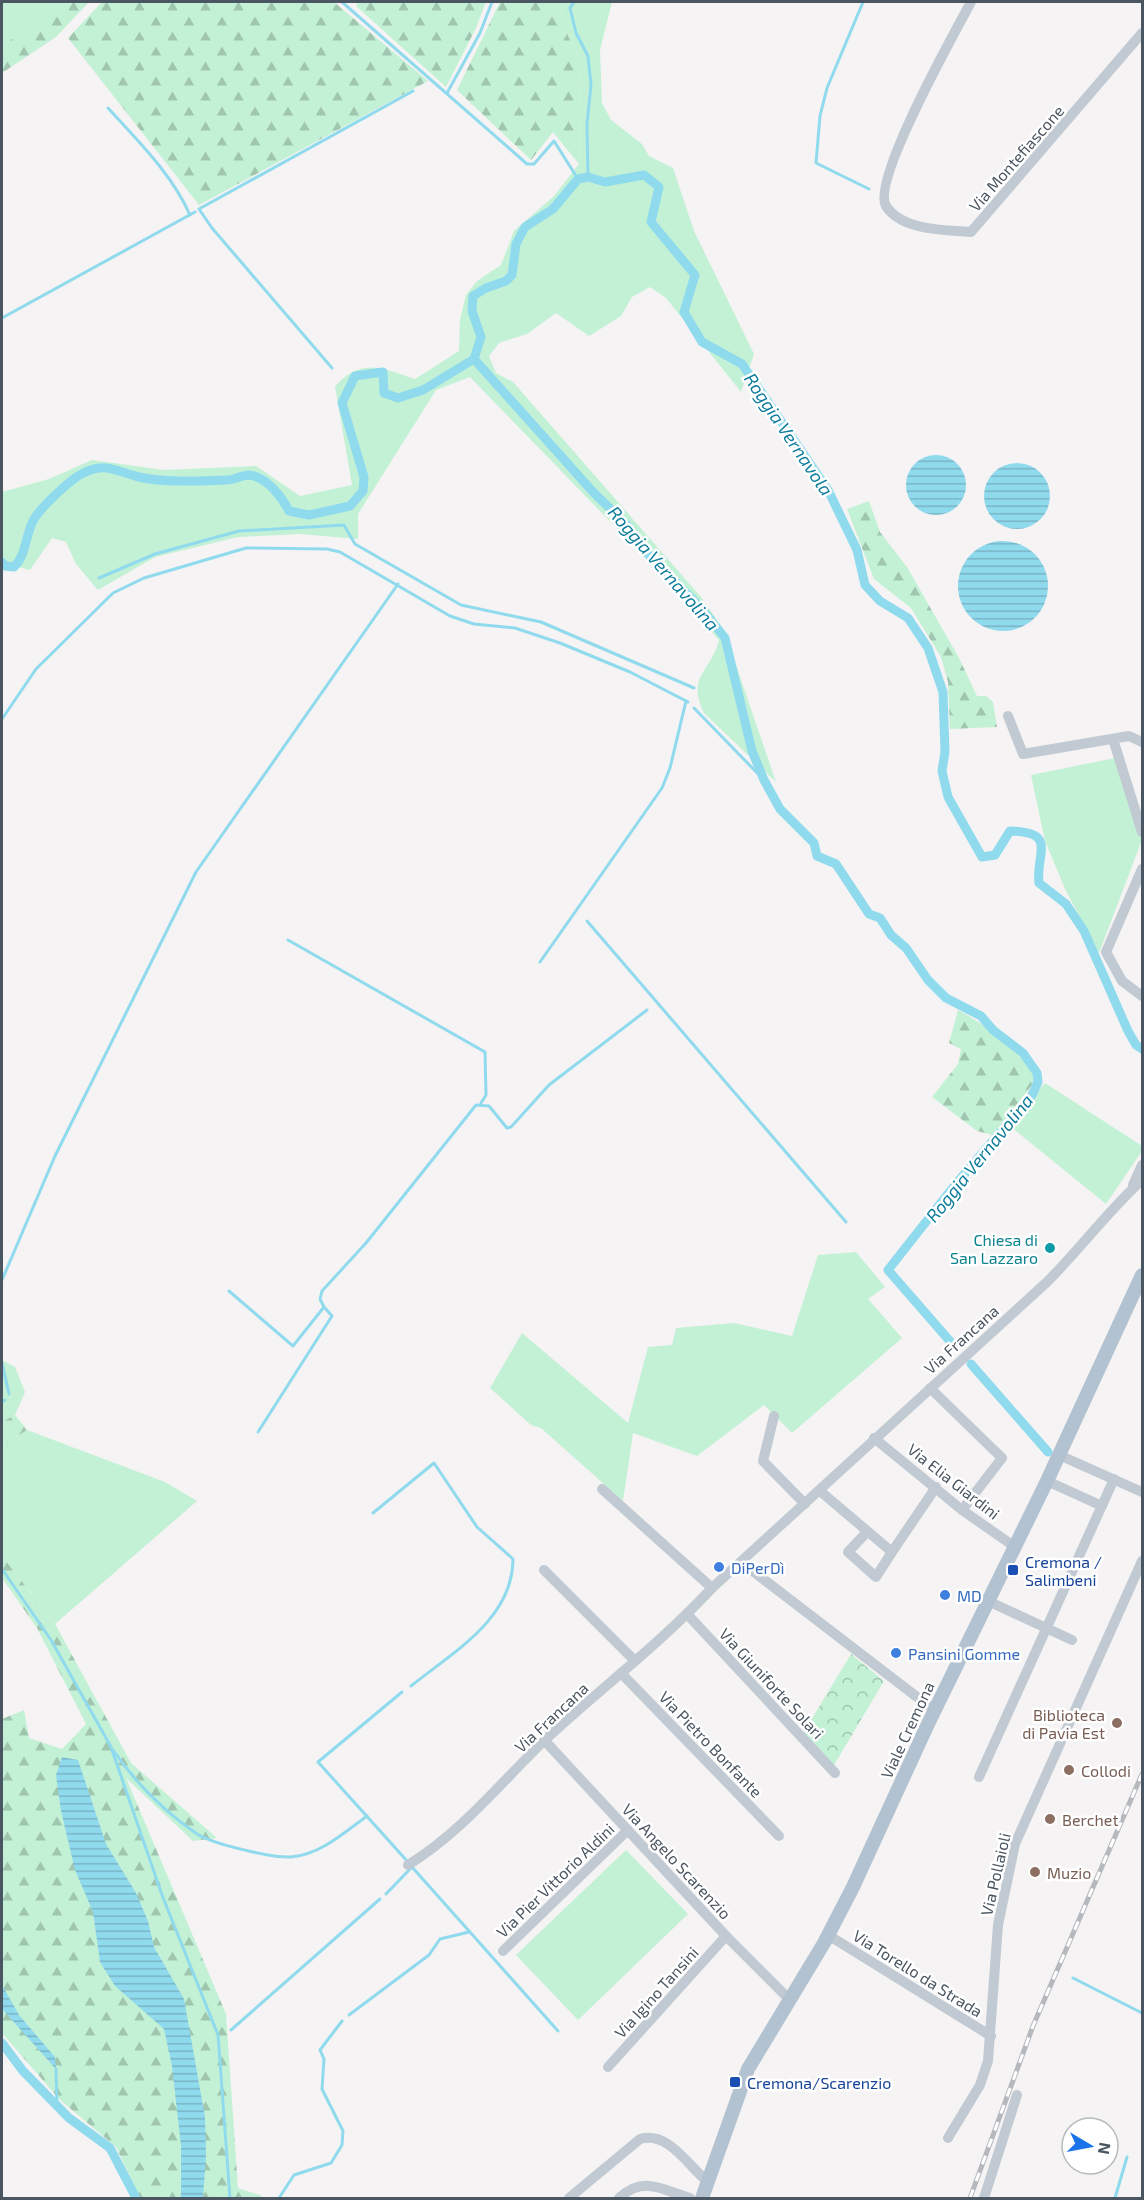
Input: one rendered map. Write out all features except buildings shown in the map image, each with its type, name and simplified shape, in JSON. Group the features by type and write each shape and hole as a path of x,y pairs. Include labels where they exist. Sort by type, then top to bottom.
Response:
{"main road":[{"name":"Viale Cremona","path":"702,2199 748,2069 828,1935 1143,1275"}],"street":[{"name":"Via Montefiascone","path":"971,2 922,96 886,177 883,194 886,205 895,216 916,225 971,232 1143,33"},
{"path":"1008,716 1023,754 1129,736 1143,742"},
{"path":"1113,739 1143,832"},
{"path":"1143,868 1106,952 1122,981 1143,996"},
{"name":"Via Francana","path":"1130,1191 1143,1165"},
{"name":"Via Francana","path":"408,1865 432,1850 545,1741 687,1614 874,1438 1061,1268 1107,1213 1143,1180"},
{"path":"930,1388 1002,1458 962,1510"},
{"path":"774,1416 764,1461 806,1504"},
{"name":"Via Elia Giardini","path":"874,1438 962,1510 1015,1547"},
{"path":"1059,1455 1143,1492"},
{"path":"979,1777 1114,1479"},
{"path":"1047,1480 1102,1506"},
{"path":"867,1532 848,1552 876,1577 936,1488"},
{"path":"602,1489 712,1588"},
{"path":"820,1491 892,1552"},
{"name":"Via Pollaioli","path":"948,2138 980,2085 988,2061 998,1925 1015,1844 1143,1561"},
{"path":"741,1562 934,1710"},
{"path":"544,1570 634,1661"},
{"path":"988,1601 1072,1640"},
{"name":"Via Giuniforte Solari","path":"687,1614 836,1773"},
{"name":"Via Pietro Bonfante","path":"621,1673 779,1836"},
{"name":"Via Angelo Scarenzio","path":"545,1741 726,1936 790,2000"},
{"name":"Via Pier Vittorio Aldini","path":"503,1951 628,1830"},
{"name":"Via Torello da Strada","path":"828,1935 991,2036"},
{"name":"Via Igino Tansini","path":"608,2067 726,1936"},
{"path":"984,2199 1017,2095"},
{"path":"569,2199 632,2145 648,2137 670,2145 708,2182"},
{"path":"620,2199 636,2185 645,2185 690,2199"}],"green space":[{"path":"2,2 62,2 2,46"},
{"path":"62,2 89,2 56,37 2,73 2,46"},
{"path":"102,2 334,2 428,81 199,205 68,38"},
{"path":"358,2 486,2 476,28 446,87 356,6"},
{"path":"500,2 561,2 562,23 581,63 579,164 553,132 531,160 457,90"},
{"path":"561,2 612,2 600,50 602,103 611,120 642,144 649,156 673,168 694,231 754,354 741,392 666,298 650,287 632,297 621,316 589,336 556,313 527,334 499,343 489,356 496,373 513,382 701,597 724,630 776,782 704,713 699,701 699,682 719,640 667,580 470,377 436,390 358,514 358,539 300,534 238,537 155,557 98,590 76,564 66,542 52,538 30,570 7,564 2,555 2,492 49,479 92,460 164,470 256,466 300,496 352,485 335,386 345,377 364,368 382,369 415,379 459,351 460,320 466,295 477,281 501,265 514,231 554,196 579,164 581,63 562,23"},
{"path":"869,501 880,532 907,567 959,658 977,696 986,696 993,702 997,727 950,729 948,682 941,657 911,608 874,579 847,509"},
{"path":"1115,758 1142,813 1142,840 1099,953 1066,891 1045,841 1031,775"},
{"path":"958,1010 980,1023 1014,1049 1030,1070 1035,1081 993,1135 977,1131 932,1097 958,1064 961,1049 949,1043"},
{"path":"1045,1083 1142,1146 1142,1151 1106,1204 1010,1126"},
{"path":"856,1252 885,1287 868,1299 902,1338 792,1433 764,1405 697,1456 633,1433 623,1501 541,1428 531,1425 490,1388 522,1333 628,1423 648,1347 672,1345 676,1328 734,1323 792,1336 818,1255"},
{"path":"2,1360 15,1367 25,1392 15,1415 2,1422"},
{"path":"15,1415 27,1430 2,1446 2,1422"},
{"path":"27,1430 165,1482 197,1501 55,1624 2,1556 2,1446"},
{"path":"2,1556 55,1624 131,1763 217,1838 193,1841 126,1778 226,2014 238,2188 262,2196 261,2198 140,2198 116,2147 59,2099 2,2033 2,1719 24,1710 29,1738 62,1749 86,1724 37,1628 2,1578"},
{"path":"851,1654 884,1681 834,1765 802,1735"},
{"path":"626,1850 688,1914 578,2020 516,1955"}],"water":[{"path":"936,455 957,464 966,485 957,506 936,515 915,506 906,485 915,464"},
{"path":"1017,463 1030,466 1040,473 1047,483 1050,496 1047,509 1040,519 1030,526 1017,529 1004,526 994,519 987,509 984,496 987,483 994,473 1004,466"},
{"path":"1003,541 1020,544 1035,554 1045,569 1048,586 1045,603 1035,618 1020,628 1003,631 986,628 971,618 961,603 958,586 961,569 971,554 986,544"},
{"path":"62,1757 78,1760 106,1844 136,1893 148,1921 154,1947 184,1999 205,2117 206,2155 203,2198 181,2198 181,2146 172,2066 164,2029 115,1986 100,1962 93,1912 75,1870 61,1811 56,1775"},
{"path":"2,1985 19,2015 55,2057 56,2069 2,2009"}],"waterway":[{"path":"342,2 527,164 534,164 554,141 578,179"},
{"path":"447,93 480,33 492,2"},
{"path":"574,2 570,8 576,33 588,56 591,85 587,124 588,177"},
{"path":"863,2 827,88 820,116 816,163 869,189"},
{"path":"332,368 212,228 199,209 413,91"},
{"path":"108,108 164,172 190,215"},
{"name":"Roggia Vernavola","path":"2,562 5,566 14,567 21,557 30,527 41,510 78,476 95,469 109,468 139,477 171,481 227,480 249,475 268,484 289,511 309,515 350,506 363,491 364,477 342,403 355,376 383,372 384,393 398,398 423,390 474,359 481,337 472,311 473,296 486,288 506,281 512,275 516,244 525,227 553,209 578,179 588,177 605,182 644,175 659,187 651,222 695,275 684,312 702,342 742,364 828,490 857,550 865,585 880,601 908,618 928,648 943,692 945,752 942,771 948,797 982,857 995,855 1010,831 1025,832 1035,835 1040,840 1039,883 1066,904 1084,931 1128,1031 1136,1045 1142,1049"},
{"path":"2,318 195,212"},
{"name":"Roggia Vernavolina","path":"474,359 594,493 629,527 645,551 701,608 725,638 752,751 764,780 780,809 814,843 817,856 836,864 869,914 880,918 891,935 906,948 928,980 946,998 981,1016 993,1030 1023,1053 1037,1073 1038,1082 1032,1095 955,1185 888,1270 955,1347"},
{"path":"99,578 155,554 239,531 344,525 355,544 461,605 541,622 694,688"},
{"path":"2,719 36,669 113,593 144,578 246,548 327,549 340,552 450,616 474,624 515,628 560,643 630,672 688,702"},
{"path":"2,1280 55,1156 196,872 398,584"},
{"path":"540,962 662,788 670,768 686,701"},
{"path":"694,708 764,780"},
{"path":"587,921 846,1222"},
{"path":"288,940 485,1052 486,1095 481,1103"},
{"path":"229,1291 293,1346 324,1307 320,1299 322,1291 366,1243 476,1105 489,1106 507,1128 511,1127 549,1085 647,1010"},
{"path":"258,1432 332,1316 324,1307"},
{"path":"2,1363 9,1394"},
{"name":"Roggia Vernavolina","path":"971,1364 1048,1452"},
{"path":"373,1513 434,1463 477,1527 513,1559 510,1580 503,1599 492,1617 462,1647 411,1686"},
{"path":"2,1569 51,1640 111,1747 162,1895 218,2035 230,2198"},
{"path":"402,1692 318,1762 408,1862"},
{"path":"113,1750 141,1785 185,1825 205,1838 243,1850 282,1857 302,1855 332,1842 367,1816"},
{"path":"386,1894 412,1867 558,2031"},
{"path":"231,2030 380,1899"},
{"path":"349,2015 429,1955 440,1939 469,1932"},
{"path":"1073,1978 1142,2013"},
{"path":"279,2198 294,2175 331,2163 342,2145 343,2131 322,2089 324,2059 320,2050 342,2021"},
{"name":"Roggia Vernavola","path":"2,2043 23,2071 69,2118 110,2148 136,2198"},
{"path":"56,2069 57,2106"},
{"path":"1115,2198 1127,2157"}],"railway":[{"path":"970,2198 1033,2026 1142,1774"}],"place":[{"name":"Chiesa di San Lazzaro","path":"1050,1248"},
{"name":"DiPerDì","path":"719,1567"},
{"name":"Cremona / Salimbeni","path":"1013,1570"},
{"name":"MD","path":"945,1595"},
{"name":"Pansini Gomme","path":"896,1653"},
{"name":"Biblioteca di Pavia Est","path":"1117,1723"},
{"name":"Collodi","path":"1069,1770"},
{"name":"Berchet","path":"1050,1819"},
{"name":"Muzio","path":"1035,1872"},
{"name":"Cremona/Scarenzio","path":"735,2082"}]}
